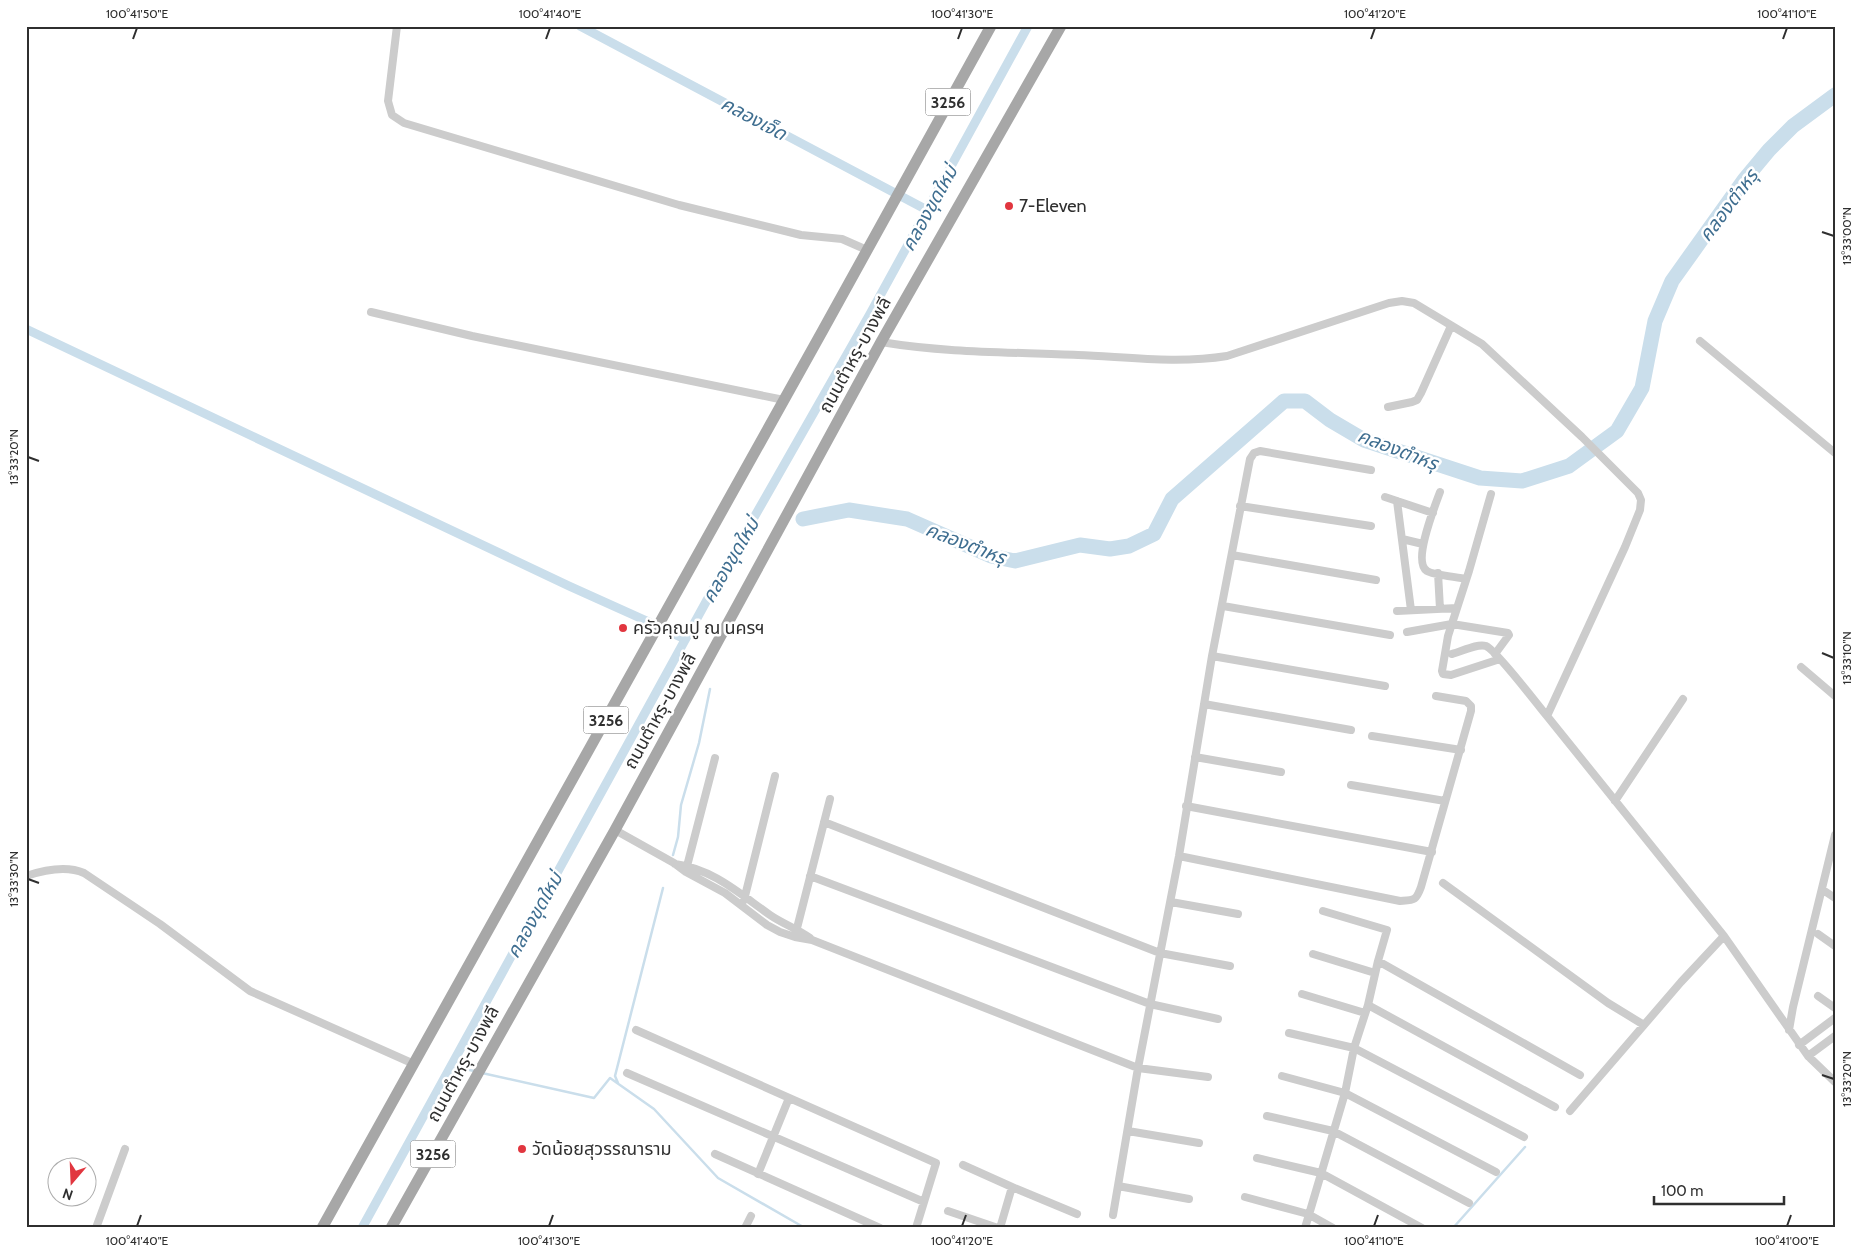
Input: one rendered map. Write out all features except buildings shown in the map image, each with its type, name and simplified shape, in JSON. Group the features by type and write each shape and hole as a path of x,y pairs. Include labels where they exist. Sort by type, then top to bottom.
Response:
{"main road":[{"name":"3256","path":"322,1228 991,26"},
{"name":"ถนนตำหรุ-บางพลี","path":"391,1228 615,830 881,342 1061,26"}],"street":[{"path":"397,26 388,101 392,115 404,123 679,205 802,235 842,239 867,250"},
{"path":"881,342 909,347 1172,359 1210,358 1227,356 1389,303 1414,303 1482,344 1603,457 1638,493 1640,510 1618,564 1547,716"},
{"path":"371,312 472,336 784,400"},
{"path":"1388,407 1417,400 1422,393 1451,326"},
{"path":"1700,341 1835,453"},
{"path":"1113,1215 1138,1068 1171,902 1212,656 1250,458 1254,453 1260,451 1371,470"},
{"path":"1440,492 1423,544 1421,555 1423,566 1427,571 1466,579"},
{"path":"1408,632 1452,624 1508,633 1510,635 1497,657 1451,675 1443,674 1442,672 1446,645 1452,624 1466,579 1491,494"},
{"path":"1385,497 1433,513"},
{"path":"1397,501 1411,610"},
{"path":"1240,506 1371,526"},
{"path":"1402,539 1423,544"},
{"path":"1232,555 1376,580"},
{"path":"1438,573 1440,609"},
{"path":"1223,606 1390,635"},
{"path":"1397,611 1457,608"},
{"path":"1452,654 1484,645 1497,657 1547,716 1724,936 1799,1045 1835,1082"},
{"path":"1212,656 1385,686"},
{"path":"1801,667 1835,696"},
{"path":"1179,856 1400,901 1412,900 1417,896 1432,852 1461,750 1471,706 1466,701 1436,696"},
{"path":"1615,801 1683,699"},
{"path":"1204,704 1351,730"},
{"path":"1372,736 1461,750"},
{"path":"1194,757 1282,772"},
{"path":"687,869 715,758"},
{"path":"743,906 775,776"},
{"path":"1351,785 1445,801"},
{"path":"795,937 830,798"},
{"path":"1186,806 1432,852"},
{"path":"824,822 1160,953 1230,966"},
{"path":"615,830 674,863 724,882 770,915 797,928 812,940"},
{"path":"1790,1030 1793,1006 1835,835"},
{"path":"26,876 64,869 84,873 160,924 250,991 414,1064"},
{"path":"687,869 780,932 812,940 1138,1068 1208,1077"},
{"path":"810,876 1150,1004 1218,1019"},
{"path":"1443,883 1608,1003 1644,1025"},
{"path":"1826,892 1835,898"},
{"path":"1171,902 1238,914"},
{"path":"1305,1228 1345,1093 1354,1048 1368,1005 1386,930 1323,911"},
{"path":"1818,934 1835,946"},
{"path":"1570,1111 1724,936"},
{"path":"1313,954 1375,973"},
{"path":"1378,962 1580,1075"},
{"path":"1302,994 1365,1013"},
{"path":"1818,996 1835,1008"},
{"path":"1368,1005 1555,1107"},
{"path":"1799,1045 1835,1018"},
{"path":"636,1030 936,1163 916,1228"},
{"path":"1289,1033 1354,1048 1524,1137"},
{"path":"1808,1056 1835,1036"},
{"path":"627,1073 924,1202"},
{"path":"1282,1076 1345,1093 1496,1172"},
{"path":"758,1174 790,1098"},
{"path":"1267,1116 1333,1131 1469,1203"},
{"path":"1128,1131 1200,1143"},
{"path":"96,1228 125,1149"},
{"path":"716,1154 868,1225 880,1228"},
{"path":"1257,1158 1321,1173 1422,1228"},
{"path":"963,1165 1076,1214"},
{"path":"948,1211 999,1228 1012,1186"},
{"path":"1118,1186 1189,1199"},
{"path":"1244,1197 1308,1214 1333,1228"},
{"path":"745,1228 751,1216"}],"waterway":[{"name":"คลองเจ็ด","path":"580,26 927,210"},
{"name":"คลองขุดใหม่","path":"362,1228 707,600 870,314 1028,26"},
{"name":"คลองตำหรุ","path":"803,519 849,510 907,519 991,556 1015,561 1080,545 1110,549 1129,546 1154,534 1172,499 1284,401 1305,401 1330,420 1364,440 1480,478 1522,481 1569,466 1617,431 1642,388 1655,321 1672,281 1744,180 1769,150 1793,126 1835,95"},
{"path":"26,329 649,622"},
{"path":"667,631 685,639"},
{"path":"673,855 678,837 681,805 699,743 710,689"},
{"path":"618,1083 615,1076 663,888"},
{"path":"451,1066 474,1071"},
{"path":"482,1073 594,1098 610,1078 654,1109 718,1178 805,1228"},
{"path":"1453,1228 1525,1147"}],"place":[{"name":"7-Eleven","path":"1009,206"},
{"name":"ครัวคุณปู ณ นครฯ","path":"623,628"},
{"name":"วัดน้อยสุวรรณาราม","path":"522,1149"}]}
